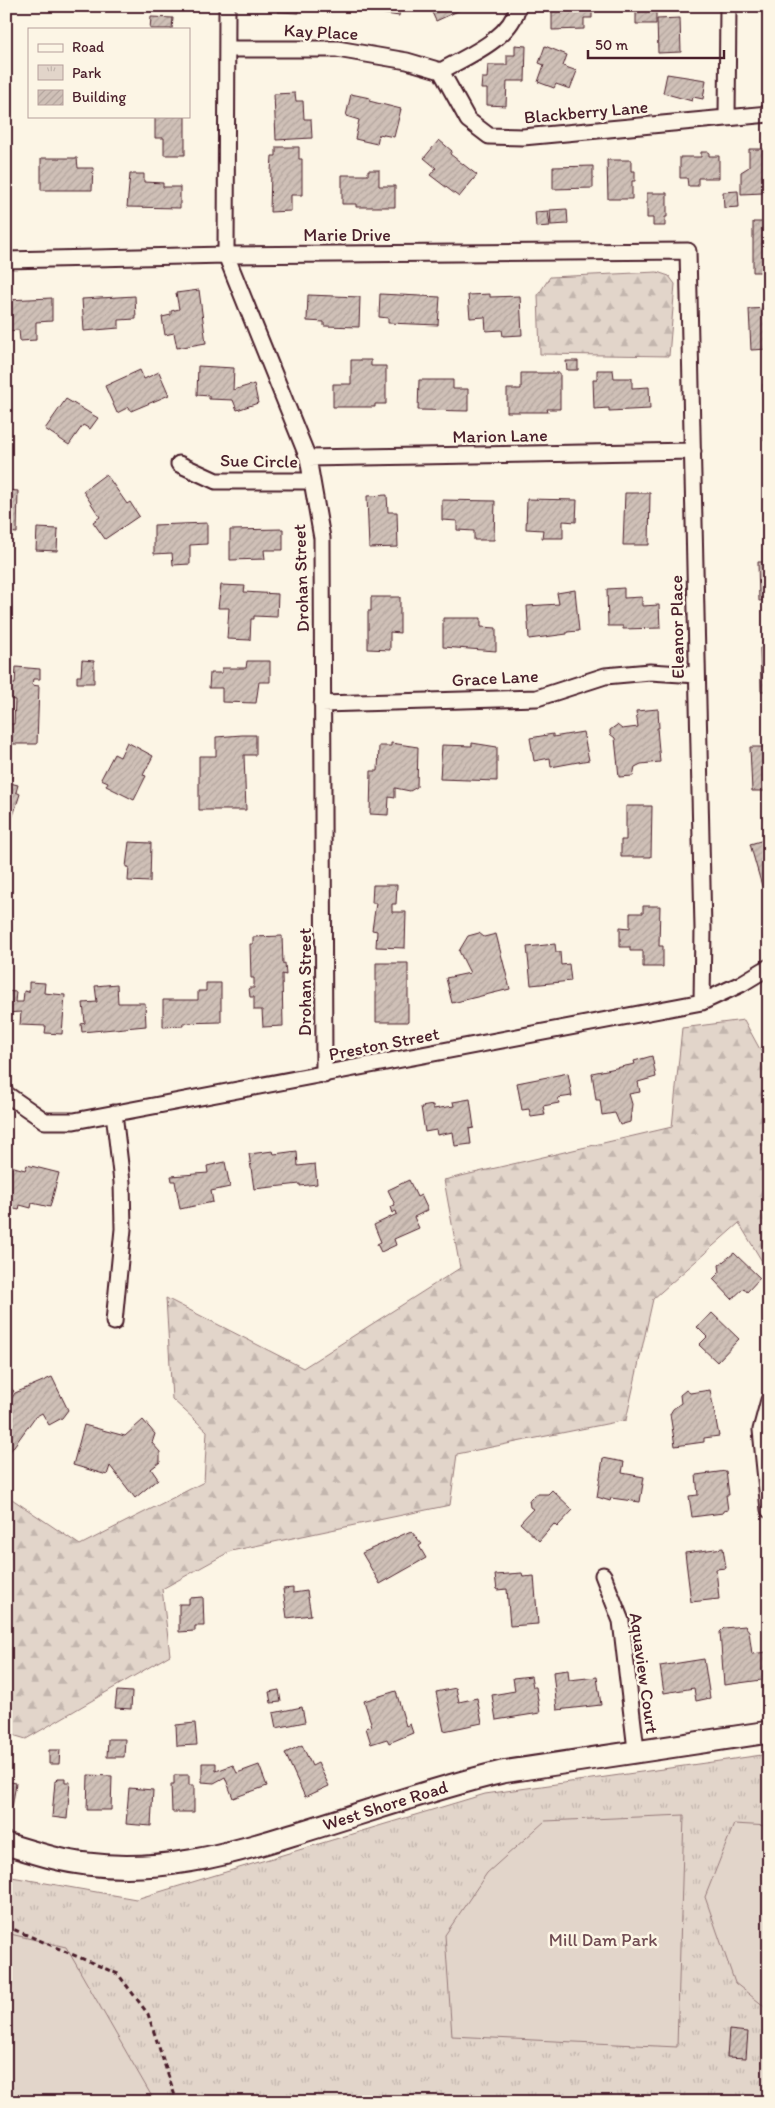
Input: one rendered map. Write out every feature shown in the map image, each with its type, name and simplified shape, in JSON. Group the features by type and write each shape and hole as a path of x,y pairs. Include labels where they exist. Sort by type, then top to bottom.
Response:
{"street":[{"name":"Drohan Street","path":"228,6 226,255 308,458 322,538 324,1075"},
{"path":"440,71 498,37 515,18 518,6"},
{"path":"727,117 728,6"},
{"name":"Kay Place","path":"228,49 337,48 407,61 440,71"},
{"name":"Blackberry Lane","path":"440,71 468,120 489,136 523,137 769,114"},
{"name":"Marie Drive","path":"6,260 226,255 688,251"},
{"name":"Eleanor Place","path":"688,251 703,929 702,1002"},
{"name":"Marion Lane","path":"308,458 693,451"},
{"name":"Sue Circle","path":"179,464 216,481 311,481"},
{"name":"Grace Lane","path":"322,704 537,698 605,676 650,672 697,674"},
{"name":"Preston Street","path":"6,1094 45,1121 74,1121 702,1002 741,984 769,966"},
{"path":"114,1114 122,1182 124,1229 114,1322"},
{"path":"769,1400 761,1430 769,1510"},
{"name":"Aquaview Court","path":"603,1575 622,1621 636,1750"},
{"name":"West Shore Road","path":"6,1844 68,1862 88,1865 149,1867 186,1863 251,1847 475,1778 525,1767 769,1732"}],"path":[{"path":"6,1926 118,1974 148,2014 177,2102"}],"green space":[{"path":"657,272 669,276 675,284 669,356 540,354 538,295 550,277"},
{"path":"744,1020 769,1066 769,1273 739,1223 653,1299 626,1420 457,1454 450,1505 231,1551 162,1589 170,1655 26,1739 6,1733 6,1495 80,1545 204,1482 207,1431 172,1399 166,1298 303,1368 460,1268 444,1180 672,1127 682,1028"},
{"name":"Mill Dam Park","path":"769,1754 769,2102 6,2102 6,1876 136,1899 485,1794"},
{"path":"684,1815 677,2047 452,2036 445,1935 487,1873 545,1821"},
{"path":"734,1824 769,1826 769,2010 735,1983 705,1897"},
{"path":"6,1933 66,1947 155,2102 6,2102"}],"building":[{"path":"278,6 299,6 299,13 278,12"},
{"path":"347,6 400,6 399,16 347,8"},
{"path":"429,6 469,6 436,21"},
{"path":"552,6 592,6 592,18 584,18 584,29 552,30"},
{"path":"636,9 656,9 656,24 636,24"},
{"path":"151,17 173,18 172,28 150,28"},
{"path":"680,18 681,52 658,53 657,19"},
{"path":"515,45 526,46 525,81 507,81 506,106 487,105 487,89 481,89 482,78 487,78 488,65 507,65 507,55 515,55"},
{"path":"545,46 567,55 563,66 577,71 570,89 556,84 554,88 538,82 544,65 539,63"},
{"path":"764,55 769,55 769,76 764,76"},
{"path":"667,74 706,80 703,99 693,97 692,101 663,93"},
{"path":"295,93 296,101 303,101 304,119 311,119 312,138 276,140 274,94"},
{"path":"351,94 370,98 369,101 401,109 394,137 379,134 377,144 355,139 359,120 346,116"},
{"path":"155,118 185,118 185,155 164,155 164,138 155,138"},
{"path":"439,140 452,151 450,154 477,175 459,197 430,175 436,168 424,158"},
{"path":"276,147 299,147 299,159 302,159 302,195 291,195 291,211 270,212 272,156 276,156"},
{"path":"749,149 769,149 769,187 763,187 763,193 741,194 741,172 749,167"},
{"path":"701,152 709,152 709,156 719,156 719,178 698,178 698,186 688,186 687,178 680,178 680,157 701,157"},
{"path":"41,158 77,158 78,168 93,168 92,190 41,190"},
{"path":"607,160 631,160 631,171 635,171 635,181 632,181 632,199 608,199"},
{"path":"593,166 593,188 553,189 553,167"},
{"path":"368,170 379,170 379,186 395,186 395,207 356,207 356,204 342,204 342,175 368,175"},
{"path":"130,174 144,174 144,182 163,183 163,187 180,187 180,208 127,207"},
{"path":"738,191 739,207 724,208 723,192"},
{"path":"647,193 667,193 665,226 653,226 653,218 647,218"},
{"path":"567,209 568,224 551,225 550,210"},
{"path":"548,211 550,226 536,227 535,212"},
{"path":"753,222 769,222 769,272 753,272"},
{"path":"199,290 206,343 177,348 174,333 165,335 162,317 171,315 171,311 179,309 176,293"},
{"path":"380,294 440,297 438,325 388,323 388,318 379,317"},
{"path":"490,294 490,297 520,296 522,335 503,336 502,330 486,331 485,317 470,318 468,295"},
{"path":"308,295 360,297 359,327 324,326 324,322 307,321"},
{"path":"135,296 136,319 119,320 119,328 84,331 82,299"},
{"path":"52,298 52,321 36,322 36,340 20,341 19,330 6,331 6,300"},
{"path":"769,308 769,349 751,350 749,309"},
{"path":"351,360 371,360 371,366 386,366 386,404 375,404 375,407 333,407 333,384 351,384"},
{"path":"566,361 578,361 578,370 567,370"},
{"path":"198,366 234,368 233,390 254,384 258,403 237,410 233,400 209,399 209,396 197,395"},
{"path":"140,370 144,379 159,372 169,395 131,411 129,407 117,413 105,386"},
{"path":"597,370 613,370 614,378 632,378 632,388 649,387 650,409 609,411 609,408 594,409 593,379 597,379"},
{"path":"521,373 560,373 560,409 547,409 548,412 507,412 507,389 521,389"},
{"path":"419,380 453,380 453,389 468,389 468,411 418,410"},
{"path":"763,384 769,384 769,441 764,441"},
{"path":"66,399 98,418 90,429 83,425 69,445 45,429"},
{"path":"106,474 127,504 130,502 139,516 105,539 93,522 100,517 83,491"},
{"path":"6,490 18,491 17,533 6,532"},
{"path":"625,493 650,493 649,545 623,545"},
{"path":"387,495 388,512 397,512 398,547 369,548 367,496"},
{"path":"527,499 577,500 576,522 563,521 563,538 542,538 543,530 526,529"},
{"path":"442,500 495,501 494,540 474,540 474,531 457,530 457,521 442,520"},
{"path":"207,523 207,544 190,545 190,564 173,565 172,553 154,554 154,525"},
{"path":"37,528 58,529 57,551 36,550"},
{"path":"283,529 283,550 264,550 265,559 230,560 230,530"},
{"path":"763,550 769,550 769,600 759,601 758,562 763,562"},
{"path":"221,585 245,586 244,592 278,594 277,617 254,616 254,619 251,619 250,640 227,639 229,608 218,608"},
{"path":"624,588 624,598 642,597 642,606 659,605 660,628 623,629 623,626 608,626 607,589"},
{"path":"575,590 579,631 529,639 527,606 559,604 557,593"},
{"path":"371,597 400,597 400,633 390,632 390,650 368,649 368,611 371,611"},
{"path":"443,618 481,618 481,627 496,628 496,651 443,647"},
{"path":"765,633 769,633 769,691 761,691 760,648 765,648"},
{"path":"82,660 94,661 94,683 77,683 77,676 81,676"},
{"path":"247,661 270,661 270,682 259,682 256,703 222,702 222,688 209,688 210,673 222,673 222,668 246,668"},
{"path":"16,667 40,669 40,679 33,679 32,685 39,686 37,744 8,744 8,724 14,724 15,700 9,699 9,684 15,684"},
{"path":"658,709 659,728 657,728 660,762 641,764 635,767 633,776 619,777 615,738 610,734 610,730 617,725 622,729 638,727 636,711"},
{"path":"583,732 589,760 551,767 550,758 534,761 530,738 553,734 553,737"},
{"path":"256,735 256,755 244,755 246,810 199,810 199,756 216,756 216,737"},
{"path":"127,742 153,756 143,775 146,776 134,800 106,786 108,782 101,779 114,754 120,757"},
{"path":"391,743 418,747 417,787 410,791 395,788 395,798 389,797 388,815 370,814 371,771 378,771 379,746 391,746"},
{"path":"472,743 497,747 497,781 440,779 442,745 472,746"},
{"path":"750,747 768,747 769,793 767,791 752,791"},
{"path":"6,771 13,773 10,783 18,785 16,792 20,794 12,819 6,817"},
{"path":"626,806 652,806 651,857 621,857 621,840 626,840"},
{"path":"769,831 769,884 762,886 750,844 764,840 762,833"},
{"path":"129,842 151,843 150,882 128,881 129,867 126,867"},
{"path":"373,885 397,885 396,904 392,904 392,912 406,912 405,948 376,947 377,931 372,930 376,903 372,903"},
{"path":"643,906 660,906 659,946 663,946 663,967 643,967 643,951 630,951 630,947 620,947 620,927 630,928 630,913 643,913"},
{"path":"479,933 484,937 496,934 510,989 452,1003 446,978 470,973 459,951 468,936"},
{"path":"282,936 283,964 285,963 286,975 282,974 283,1026 263,1027 262,1010 254,1010 254,997 250,997 249,988 254,988 254,978 251,978 250,944 253,944 253,937"},
{"path":"555,944 556,952 560,952 561,965 569,964 571,981 531,985 527,947"},
{"path":"376,963 408,963 408,1022 376,1022"},
{"path":"29,982 45,983 44,993 65,995 62,1034 45,1033 46,1026 20,1025 21,1012 6,1013 6,991 16,992 15,1002 23,1002 24,991 29,992"},
{"path":"206,983 221,983 221,1022 183,1023 183,1026 163,1027 163,1000 198,1000 198,991 206,991"},
{"path":"117,984 118,1003 145,1003 146,1026 82,1032 81,1024 85,1023 83,1003 97,1002 95,986"},
{"path":"652,1056 656,1077 638,1082 640,1092 629,1094 632,1104 630,1122 620,1125 615,1113 602,1115 600,1100 596,1100 592,1073 635,1064 634,1061"},
{"path":"568,1073 572,1096 558,1098 559,1103 543,1106 545,1115 531,1117 529,1109 522,1110 517,1083"},
{"path":"470,1099 474,1128 469,1129 471,1144 455,1146 453,1132 437,1135 436,1130 425,1132 421,1107 433,1105 433,1109 454,1106 453,1102"},
{"path":"273,1151 274,1154 297,1151 298,1166 315,1164 317,1184 254,1189 249,1154"},
{"path":"225,1162 230,1187 211,1191 213,1202 180,1209 175,1181 172,1181 171,1176 208,1173 207,1166"},
{"path":"7,1165 25,1170 27,1165 59,1173 50,1207 32,1203 31,1208 20,1205 19,1210 6,1207"},
{"path":"409,1180 417,1197 421,1195 428,1210 414,1217 419,1228 394,1239 396,1245 381,1252 377,1244 381,1242 374,1225 397,1214 396,1211 392,1213 390,1207 395,1205 388,1190"},
{"path":"734,1253 760,1278 747,1292 744,1288 732,1299 713,1279 720,1272 719,1265"},
{"path":"712,1313 739,1339 717,1362 699,1345 707,1337 697,1327"},
{"path":"52,1377 68,1410 62,1418 49,1425 42,1413 35,1417 9,1453 6,1451 6,1406 15,1393"},
{"path":"6,1385 14,1391 6,1402"},
{"path":"686,1390 690,1393 710,1390 719,1436 704,1438 704,1442 675,1446 670,1414 681,1403 680,1395"},
{"path":"143,1420 155,1434 152,1443 160,1452 160,1462 151,1469 158,1479 135,1498 110,1466 107,1475 73,1465 84,1425 125,1436"},
{"path":"603,1458 624,1462 622,1473 644,1477 640,1502 611,1498 610,1501 597,1497"},
{"path":"726,1471 729,1495 726,1495 728,1510 723,1511 723,1513 692,1517 689,1496 698,1495 696,1475"},
{"path":"552,1490 573,1510 557,1527 554,1524 539,1541 520,1523 533,1509 530,1507 529,1500 535,1494 548,1494"},
{"path":"411,1531 422,1544 419,1546 426,1558 380,1584 362,1553"},
{"path":"723,1548 726,1568 716,1569 719,1599 691,1602 685,1553"},
{"path":"522,1573 523,1577 534,1576 538,1624 510,1626 507,1589 497,1590 495,1575"},
{"path":"293,1588 293,1593 307,1591 311,1615 287,1618 283,1589"},
{"path":"203,1597 204,1626 195,1626 195,1631 179,1632 179,1604 189,1604 189,1598"},
{"path":"745,1626 749,1631 752,1654 766,1652 769,1679 724,1685 720,1632 724,1628"},
{"path":"704,1659 710,1698 696,1701 694,1688 664,1693 660,1666"},
{"path":"568,1670 569,1680 597,1677 601,1705 557,1710 553,1672"},
{"path":"531,1676 533,1687 536,1687 540,1713 496,1720 492,1695 515,1691 513,1678"},
{"path":"456,1688 459,1702 477,1698 482,1723 444,1731 436,1692"},
{"path":"279,1690 281,1702 271,1703 269,1692"},
{"path":"117,1691 132,1692 131,1709 115,1708"},
{"path":"396,1691 406,1726 410,1724 413,1733 389,1743 387,1739 371,1744 366,1728 372,1726 364,1701"},
{"path":"302,1707 305,1722 276,1728 273,1713"},
{"path":"195,1723 197,1745 177,1746 176,1725"},
{"path":"108,1739 125,1739 124,1757 107,1757"},
{"path":"302,1745 312,1766 318,1763 329,1786 305,1797 285,1753"},
{"path":"49,1750 60,1750 59,1764 49,1764"},
{"path":"202,1763 216,1763 216,1771 233,1765 237,1773 259,1765 267,1786 233,1798 225,1777 214,1783 202,1782"},
{"path":"88,1775 112,1776 111,1810 87,1810"},
{"path":"174,1775 189,1775 189,1785 194,1785 194,1812 172,1812 171,1784 174,1784"},
{"path":"58,1778 65,1778 65,1782 70,1782 67,1819 52,1817 55,1781"},
{"path":"6,1781 16,1783 12,1808 6,1807"},
{"path":"129,1788 153,1790 151,1826 126,1824"},
{"path":"729,2030 748,2032 746,2058 727,2057"}]}
